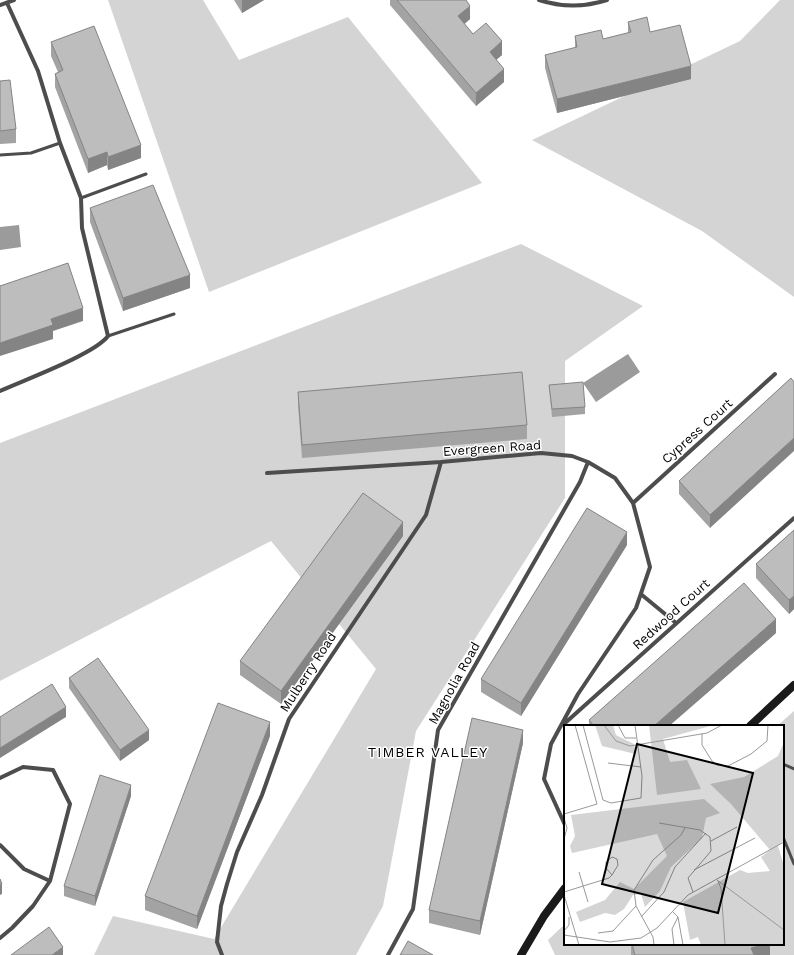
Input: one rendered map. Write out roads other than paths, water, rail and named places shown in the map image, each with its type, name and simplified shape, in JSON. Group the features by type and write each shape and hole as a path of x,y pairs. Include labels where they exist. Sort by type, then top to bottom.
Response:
{"street":[{"path":"0,5 6,1 14,0"},
{"path":"539,0 551,4 578,5 607,0"},
{"path":"0,391 84,354 104,342 108,336 82,228 81,198 60,143 38,71 6,1"},
{"name":"Cypress Court","path":"633,503 775,374"},
{"name":"Evergreen Road","path":"266,473 441,462 541,453 572,456 588,462 615,478 633,503 650,567 642,595 636,608 578,694 551,744 544,779 564,822"},
{"name":"Mulberry Road","path":"222,955 217,942 221,906 227,884 237,852 262,795 289,719 426,515 441,462"},
{"name":"Magnolia Road","path":"388,955 413,909 438,730 580,482 588,462"},
{"name":"Redwood Court","path":"562,725 794,518"},
{"path":"642,595 676,623"},
{"path":"751,725 794,685"},
{"path":"0,778 23,767 53,770 70,804 50,881 33,906 0,938"},
{"path":"0,845 24,869 50,881"},
{"path":"521,955 544,916 564,889"}],"lane":[{"path":"0,155 31,153 60,143"},
{"path":"81,198 146,174"},
{"path":"108,336 174,314"},
{"path":"784,764 794,769"},
{"path":"784,839 794,864"}],"district":[{"name":"TIMBER VALLEY","path":"428,752"}]}
